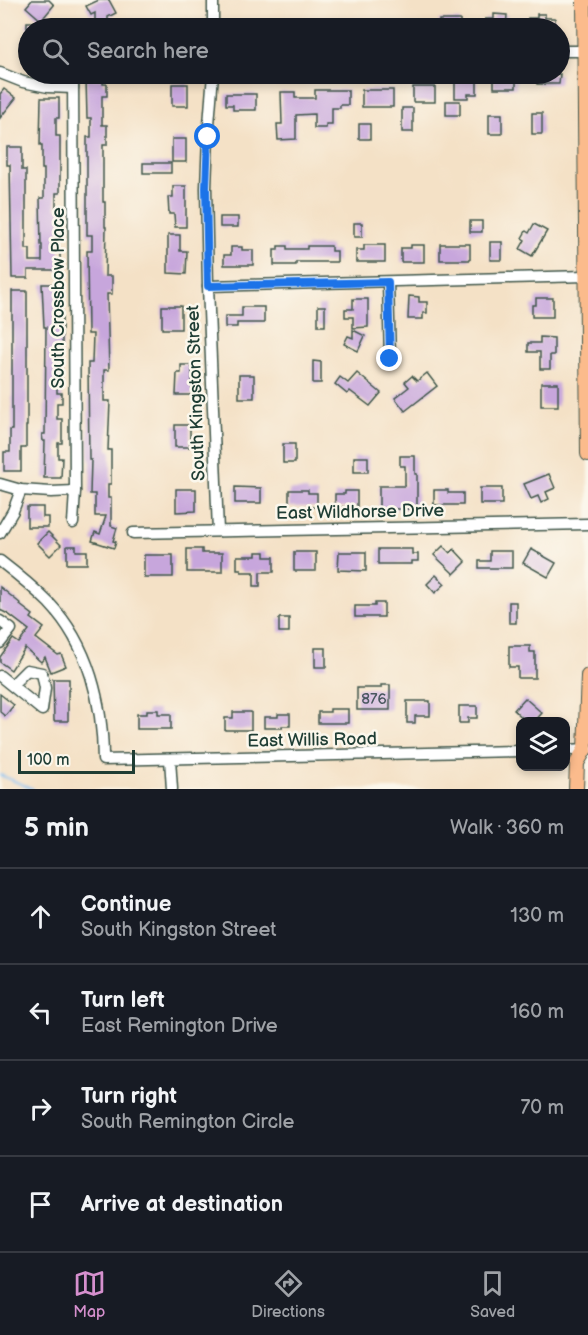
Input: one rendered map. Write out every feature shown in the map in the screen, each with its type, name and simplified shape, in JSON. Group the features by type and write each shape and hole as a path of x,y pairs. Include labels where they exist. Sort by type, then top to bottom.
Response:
{"main road":[{"path":"584,0 587,51 588,454"},
{"path":"576,789 577,763 587,750 588,676"}],"street":[{"path":"213,0 213,18"},
{"path":"570,51 587,51"},
{"path":"0,73 18,80"},
{"path":"33,84 73,88"},
{"name":"South Crossbow Place","path":"72,523 75,491 73,84"},
{"name":"South Kingston Street","path":"212,84 206,188 218,531"},
{"path":"208,286 586,276"},
{"path":"388,282 390,359"},
{"path":"0,484 21,490 75,491"},
{"path":"0,533 13,511 21,490"},
{"name":"East Wildhorse Drive","path":"133,533 588,524"},
{"name":"East Willis Road","path":"0,561 50,604 82,651 99,706 103,734 103,760 516,751"},
{"path":"0,621 11,629 0,643"},
{"path":"0,676 12,685"},
{"path":"570,750 587,750"},
{"path":"170,759 172,789"}],"building":[{"path":"32,0 49,0 54,5 44,18 38,18 26,7"},
{"path":"99,0 109,0 116,13 108,18 95,18 95,13 91,15 86,6"},
{"path":"494,14 507,15 507,18 494,18"},
{"path":"537,14 545,14 545,18 537,18"},
{"path":"86,84 107,84 107,96 102,96 102,125 107,125 107,145 103,145 103,202 105,202 106,227 105,276 112,276 112,294 107,294 109,370 104,370 104,401 110,401 108,450 111,450 111,484 108,484 108,498 111,498 111,526 117,528 113,541 116,542 114,548 92,541 95,532 100,534 106,516 95,516 95,494 90,494 88,363 92,363 93,334 88,334 87,251 92,251 92,235 87,235 87,137 91,137 91,118 87,118"},
{"path":"172,84 188,84 188,106 172,106"},
{"path":"455,84 477,84 477,94 468,94 468,98 455,98"},
{"path":"494,84 516,84 516,88 494,88"},
{"path":"413,87 435,87 435,102 413,102"},
{"path":"4,89 16,98 0,118 0,94"},
{"path":"315,90 348,90 348,105 332,108 332,124 326,124 326,128 314,128 314,114 296,115 296,139 278,140 277,124 282,124 281,92 295,92 295,98 315,98"},
{"path":"362,90 393,90 393,107 362,107"},
{"path":"226,94 256,94 256,110 233,110 233,105 226,105"},
{"path":"41,98 59,98 56,136 60,136 60,193 56,193 56,209 61,209 61,233 56,233 56,249 60,249 60,270 28,270 28,278 12,278 10,165 7,165 7,147 22,147 22,170 26,170 26,249 30,249 30,261 42,261 40,198 44,198 44,169 42,169 42,145 40,145"},
{"path":"446,101 460,101 460,115 446,115"},
{"path":"402,108 413,108 413,132 402,132"},
{"path":"532,113 542,113 542,134 532,134"},
{"path":"489,114 502,114 502,134 489,134"},
{"path":"359,124 370,124 370,139 359,139"},
{"path":"172,139 186,139 186,162 172,162"},
{"path":"143,163 171,163 171,173 143,173"},
{"path":"173,186 186,186 186,227 175,227 174,214 169,214 168,197 173,197"},
{"path":"220,217 238,217 238,227 220,227"},
{"path":"470,221 482,221 482,232 470,232"},
{"path":"354,223 362,223 362,237 354,237"},
{"path":"534,224 547,231 532,256 520,249 525,240 522,238 526,231 529,233"},
{"path":"168,235 180,235 180,251 187,251 186,274 168,273"},
{"path":"490,242 502,242 502,260 490,260"},
{"path":"440,244 470,244 470,260 440,260"},
{"path":"364,245 385,245 385,262 356,262 356,250 364,250"},
{"path":"411,245 424,245 424,262 401,262 401,248 411,248"},
{"path":"278,246 287,246 287,249 307,249 307,246 331,246 331,251 337,251 337,262 296,262 296,265 274,265 274,250 278,250"},
{"path":"231,247 253,250 253,265 224,265 224,255 231,255"},
{"path":"42,284 61,284 62,293 57,293 57,309 62,309 62,354 57,354 57,368 62,368 62,378 57,378 57,393 62,393 62,403 57,403 57,419 62,419 62,443 58,443 58,458 62,458 61,478 44,478 45,441 43,441 42,434 45,434 46,327 44,327"},
{"path":"12,291 27,291 27,426 26,448 21,448 21,471 4,471 4,452 10,452 10,430 12,430"},
{"path":"409,296 419,297 419,302 427,302 427,313 423,313 423,319 408,319"},
{"path":"536,298 553,298 553,317 532,317 532,305 536,305"},
{"path":"353,299 368,299 368,327 353,328 353,317 345,317 345,309 353,309"},
{"path":"162,306 181,306 181,329 162,329"},
{"path":"318,306 325,306 325,326 318,326"},
{"path":"242,307 264,307 264,323 237,323 237,327 225,327 225,316 242,316"},
{"path":"353,330 365,336 358,351 344,344 348,336 353,338"},
{"path":"540,337 554,338 554,355 550,355 550,369 540,369 540,352 528,352 528,343 540,343"},
{"path":"313,361 321,362 321,383 313,383"},
{"path":"181,365 192,365 192,395 176,395 177,373 181,373"},
{"path":"357,373 381,393 370,406 350,391 347,394 335,384 340,377 348,383"},
{"path":"427,373 437,386 405,411 395,398 409,387 405,382 412,376 417,381"},
{"path":"239,375 254,375 254,398 239,398"},
{"path":"541,383 558,383 558,406 541,406"},
{"path":"175,425 190,425 190,447 175,447"},
{"path":"283,444 295,444 295,463 283,463"},
{"path":"400,456 415,456 417,509 379,509 379,486 405,486 405,466 400,466"},
{"path":"354,457 368,457 368,472 354,472"},
{"path":"549,474 555,488 546,492 549,499 541,503 538,496 531,499 524,484"},
{"path":"235,487 261,488 261,503 235,503"},
{"path":"480,488 502,488 502,504 480,504"},
{"path":"176,489 196,489 196,511 176,512"},
{"path":"289,490 308,490 308,493 317,493 317,507 289,507"},
{"path":"434,490 463,493 463,505 434,505"},
{"path":"345,491 357,491 357,507 335,507 335,494 345,494"},
{"path":"27,507 43,507 43,517 48,517 48,527 27,527"},
{"path":"48,532 61,545 50,556 37,543"},
{"path":"67,546 76,546 76,551 87,551 87,564 67,564"},
{"path":"443,546 450,553 454,549 466,562 454,574 434,555"},
{"path":"187,549 202,549 202,553 222,553 222,572 187,572"},
{"path":"378,549 412,549 412,554 418,554 418,561 412,561 412,564 378,564"},
{"path":"531,549 556,563 548,577 523,563"},
{"path":"490,551 512,551 512,568 479,568 479,561 490,561"},
{"path":"256,552 265,552 265,557 274,557 274,572 260,572 260,586 254,586 254,572 241,572 241,569 237,569 237,556 256,556"},
{"path":"294,552 316,552 316,571 294,571"},
{"path":"339,552 366,552 366,571 338,570"},
{"path":"144,555 173,555 173,577 144,577"},
{"path":"436,575 445,584 435,593 427,584"},
{"path":"0,587 33,615 31,618 44,628 36,638 58,655 61,654 66,666 51,672 45,657 41,662 25,648 11,670 0,662 0,657 13,639 19,643 29,630 0,610"},
{"path":"509,602 516,602 516,623 509,623"},
{"path":"375,603 384,603 384,617 355,617 355,606 375,606"},
{"path":"279,618 289,618 289,632 279,632"},
{"path":"509,646 530,646 530,652 535,652 535,678 518,678 518,667 509,667"},
{"path":"315,648 326,648 326,667 315,667"},
{"path":"53,679 69,679 68,721 54,721"},
{"path":"381,685 390,685 390,710 357,710 357,688 381,688"},
{"path":"0,694 14,705 5,716 0,712"},
{"path":"525,698 542,713 538,717 522,717 514,710"},
{"path":"407,701 430,701 430,716 415,716 415,723 407,723"},
{"path":"459,706 477,706 477,718 468,718 468,723 459,723"},
{"path":"330,709 348,709 348,723 318,723 318,712 330,712"},
{"path":"147,710 158,710 158,714 171,714 171,729 137,729 137,714 147,714"},
{"path":"233,712 251,712 251,730 225,730 225,718 233,718"},
{"path":"278,714 290,714 290,726 264,728 264,717 278,717"}],"waterway":[{"path":"0,775 33,789"}],"route":[{"path":"208,137 206,188 208,286 388,282 390,359"}]}
